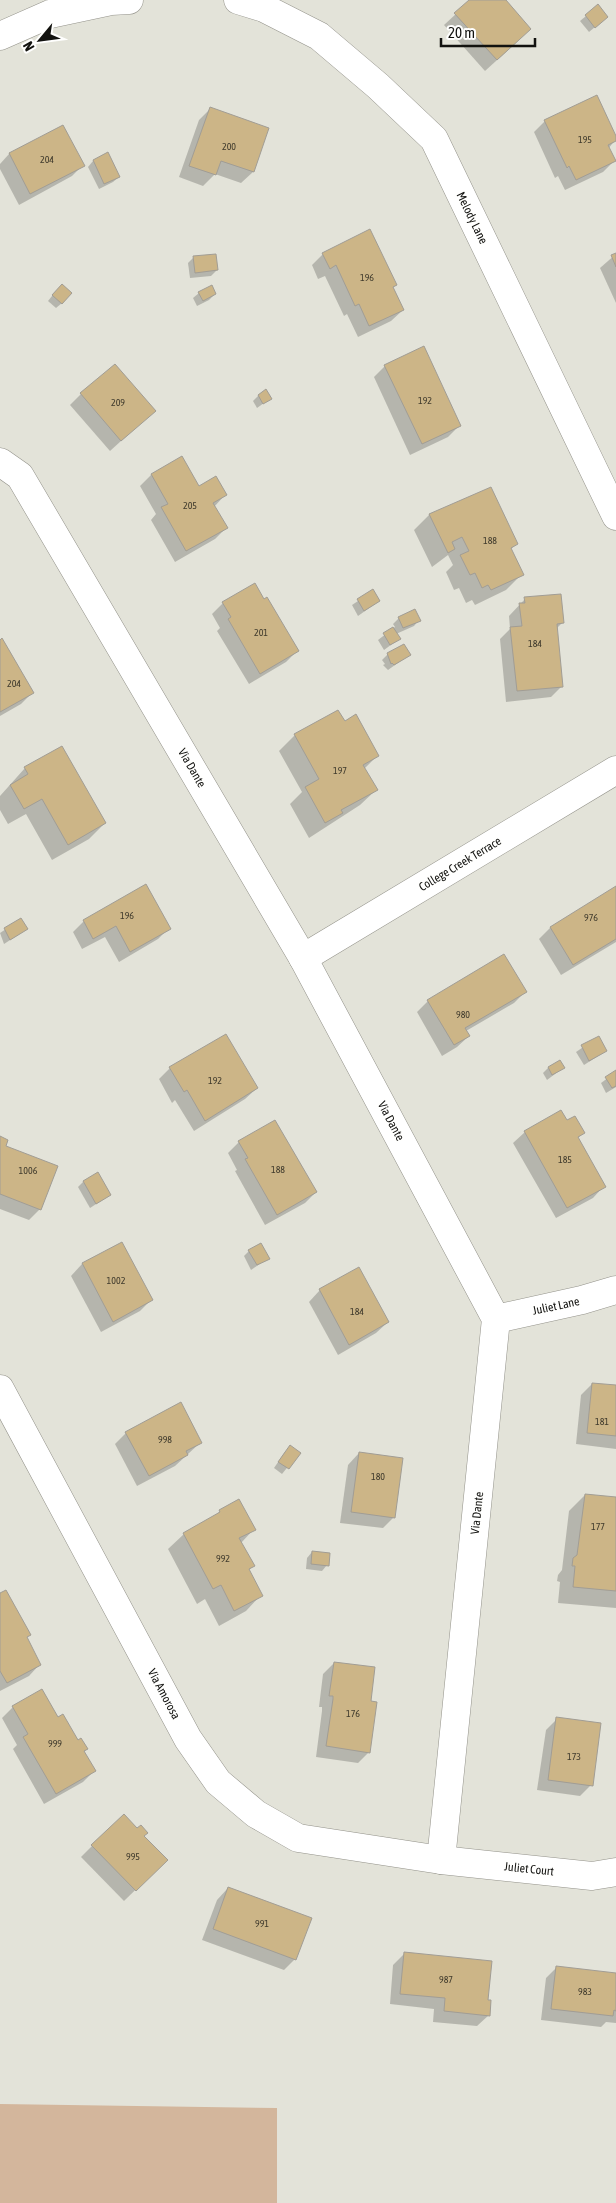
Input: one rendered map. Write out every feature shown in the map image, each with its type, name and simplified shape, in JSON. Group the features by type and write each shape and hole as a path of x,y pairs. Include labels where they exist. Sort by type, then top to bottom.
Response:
{"street":[{"path":"0,36 50,14 111,1 129,0"},
{"name":"Melody Lane","path":"238,0 266,4 319,36 378,86 434,139 616,516"},
{"name":"Via Dante","path":"0,462 20,476 304,958 496,1319 441,1860"},
{"name":"College Creek Terrace","path":"304,958 616,770"},
{"name":"Juliet Lane","path":"496,1319 582,1300 616,1290"},
{"name":"Via Amorosa","path":"0,1388 188,1739 218,1782 256,1814 298,1838 441,1860"},
{"name":"Juliet Court","path":"441,1860 592,1876 616,1872"}],"shaded area":[{"path":"0,2104 277,2108 277,2203 0,2203"}],"building":[{"path":"469,0 506,0 531,29 497,60 454,13"},
{"path":"598,4 608,17 595,28 585,15"},
{"path":"597,95 616,136 616,141 608,145 616,161 576,180 569,166 567,168 544,120"},
{"path":"210,107 269,128 254,172 221,161 216,175 189,166"},
{"path":"63,125 85,166 30,194 9,153"},
{"path":"108,152 120,177 104,184 93,160"},
{"path":"370,229 397,285 393,287 404,310 369,326 359,304 355,306 336,265 330,269 322,253"},
{"path":"616,253 616,267 611,255"},
{"path":"216,254 218,270 195,273 193,256"},
{"path":"62,284 72,293 62,304 52,295"},
{"path":"212,285 216,294 203,301 198,292"},
{"path":"424,346 461,426 422,444 384,365"},
{"path":"115,364 156,411 121,441 80,393"},
{"path":"266,389 272,399 263,404 258,395"},
{"path":"182,456 199,486 216,476 227,495 213,503 228,528 186,551 161,507 168,504 151,474"},
{"path":"491,487 518,544 511,548 524,575 491,590 488,585 482,588 475,573 470,575 460,555 469,551 462,537 452,542 455,549 448,553 429,514"},
{"path":"255,583 264,599 267,597 299,651 260,674 228,619 231,617 222,602"},
{"path":"373,589 380,601 364,611 357,599"},
{"path":"561,594 564,623 557,624 563,687 517,691 510,627 522,626 519,603 525,603 524,597"},
{"path":"415,609 421,621 403,628 398,617"},
{"path":"393,627 401,639 390,645 383,633"},
{"path":"2,638 34,693 0,712 0,640"},
{"path":"404,644 411,655 394,665 391,664 387,653"},
{"path":"338,710 345,721 356,714 379,756 363,765 378,790 341,810 343,813 325,823 305,787 319,779 294,734"},
{"path":"62,746 106,823 68,845 42,799 24,809 10,785 28,774 24,767"},
{"path":"146,884 171,929 130,952 116,926 93,939 83,920"},
{"path":"616,886 616,939 573,965 550,927"},
{"path":"21,918 28,929 10,940 4,928"},
{"path":"504,954 527,992 465,1028 470,1036 454,1045 427,1000"},
{"path":"226,1034 258,1088 205,1121 187,1090 184,1092 169,1067"},
{"path":"599,1036 607,1051 589,1061 581,1045"},
{"path":"560,1060 565,1068 552,1075 548,1067"},
{"path":"616,1070 616,1086 612,1088 605,1077"},
{"path":"561,1110 567,1120 575,1116 585,1133 578,1137 606,1187 567,1208 524,1131"},
{"path":"275,1120 317,1192 277,1215 245,1159 248,1158 238,1141"},
{"path":"0,1136 8,1140 6,1146 58,1166 41,1210 0,1194"},
{"path":"98,1172 111,1195 96,1204 83,1181"},
{"path":"122,1242 153,1300 113,1322 82,1263"},
{"path":"261,1243 270,1259 257,1265 248,1250"},
{"path":"359,1267 389,1322 349,1345 319,1289"},
{"path":"592,1383 616,1385 616,1436 587,1433"},
{"path":"181,1402 202,1443 186,1451 188,1455 149,1476 125,1432"},
{"path":"290,1445 301,1453 289,1469 278,1462"},
{"path":"359,1452 403,1458 395,1518 351,1512"},
{"path":"585,1494 616,1497 616,1591 573,1587 575,1566 572,1566 573,1558 577,1555"},
{"path":"239,1499 256,1530 239,1538 255,1566 249,1569 263,1596 234,1611 221,1585 213,1589 183,1533"},
{"path":"312,1551 330,1553 329,1566 311,1564"},
{"path":"6,1590 31,1635 27,1637 41,1665 7,1683 0,1671 0,1593"},
{"path":"334,1662 375,1667 371,1701 377,1702 370,1753 326,1746 333,1699 333,1696 329,1696"},
{"path":"42,1689 58,1717 63,1714 78,1740 81,1738 88,1749 84,1751 96,1771 56,1794 23,1737 28,1734 12,1706"},
{"path":"556,1717 601,1723 593,1786 548,1780"},
{"path":"124,1814 137,1828 141,1825 148,1833 144,1836 168,1860 136,1891 91,1845"},
{"path":"228,1887 312,1918 296,1960 213,1929"},
{"path":"404,1952 492,1961 488,2000 491,2000 490,2016 444,2011 445,1998 400,1994"},
{"path":"556,1966 616,1973 616,2011 614,2010 613,2016 551,2009"}]}
